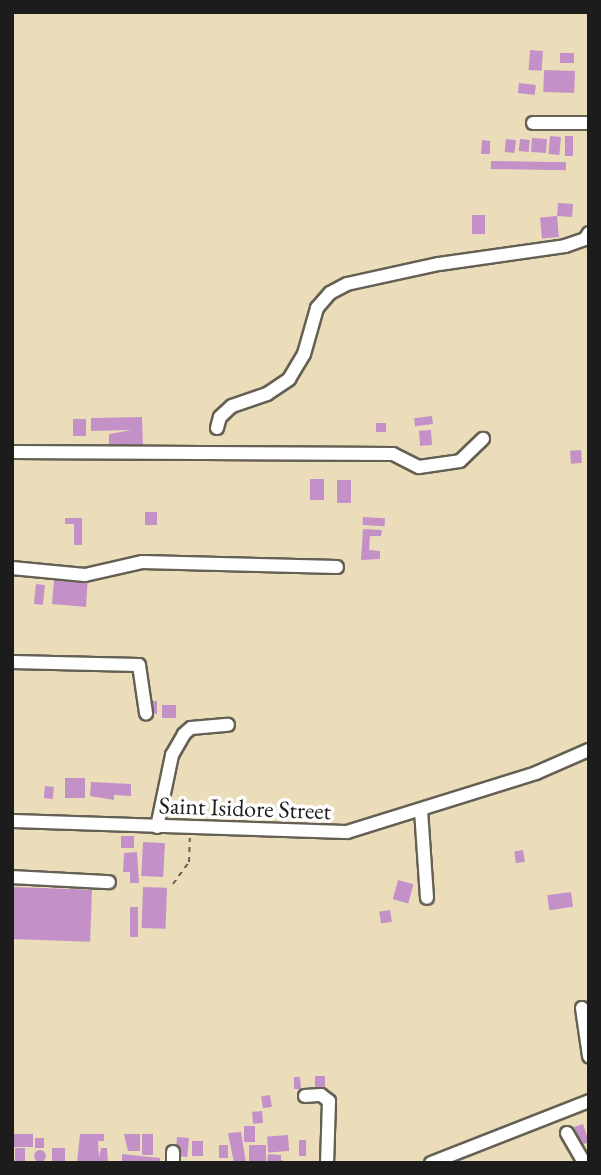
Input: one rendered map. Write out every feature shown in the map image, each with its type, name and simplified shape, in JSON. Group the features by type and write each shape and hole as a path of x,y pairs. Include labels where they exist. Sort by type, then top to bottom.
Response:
{"street":[{"path":"533,123 589,123"},
{"path":"217,428 220,417 232,406 267,394 289,379 304,354 317,309 338,289 439,264 565,246 585,239 589,233"},
{"path":"12,452 393,454 419,467 460,461 483,439"},
{"path":"12,568 85,575 142,562 337,566"},
{"path":"12,663 139,665 146,713"},
{"path":"157,827 172,754 184,734 191,729 228,725"},
{"name":"Saint Isidore Street","path":"12,821 190,830 347,832 536,773 589,750"},
{"path":"421,810 428,898"},
{"path":"12,877 109,882"},
{"path":"582,1009 589,1056"},
{"path":"305,1096 321,1094 330,1101 327,1163"},
{"path":"431,1163 589,1101"},
{"path":"567,1133 584,1163"}],"path":[{"path":"173,884 189,862 190,830"}],"building":[{"path":"530,50 543,51 542,71 529,70"},
{"path":"560,53 574,53 574,63 560,63"},
{"path":"544,70 575,71 574,93 543,92"},
{"path":"519,83 536,85 535,95 518,93"},
{"path":"550,136 561,137 559,155 548,154"},
{"path":"565,136 573,136 573,156 565,156"},
{"path":"532,138 547,139 546,153 531,152"},
{"path":"506,139 516,140 515,153 505,152"},
{"path":"520,139 530,140 529,152 519,151"},
{"path":"482,140 490,141 490,154 481,154"},
{"path":"491,161 566,162 566,170 491,169"},
{"path":"558,203 573,204 572,217 557,216"},
{"path":"472,215 485,215 485,234 472,234"},
{"path":"557,216 559,237 542,238 540,217"},
{"path":"432,416 433,424 415,426 414,418"},
{"path":"142,417 143,447 109,448 109,434 132,430 91,431 91,418"},
{"path":"73,419 86,419 86,436 73,436"},
{"path":"376,423 386,423 386,432 376,432"},
{"path":"431,430 432,445 420,446 419,431"},
{"path":"581,450 582,463 571,464 570,451"},
{"path":"310,479 324,479 324,500 310,500"},
{"path":"337,480 351,480 351,503 337,503"},
{"path":"145,512 157,512 157,525 145,525"},
{"path":"363,517 385,518 385,526 363,525"},
{"path":"65,518 82,518 82,545 74,545 74,524 65,524"},
{"path":"363,529 382,530 381,536 370,536 369,550 380,551 380,559 361,560"},
{"path":"74,576 88,577 86,607 52,604 54,580 74,582"},
{"path":"36,584 45,585 43,605 34,604"},
{"path":"149,701 157,701 157,714 149,714"},
{"path":"162,705 176,705 176,718 162,718"},
{"path":"65,778 85,778 85,798 65,798"},
{"path":"91,782 131,784 131,796 114,795 114,800 90,796"},
{"path":"45,786 54,787 53,799 44,798"},
{"path":"121,836 134,836 134,848 121,848"},
{"path":"143,842 165,843 163,877 141,876"},
{"path":"523,850 525,862 516,863 514,851"},
{"path":"137,852 139,883 130,883 130,872 123,872 124,853"},
{"path":"398,880 413,884 408,903 393,899"},
{"path":"13,887 92,890 90,942 12,939"},
{"path":"143,887 167,888 166,929 142,928"},
{"path":"571,892 573,907 549,910 547,895"},
{"path":"130,907 138,907 138,937 130,937"},
{"path":"390,910 392,922 381,924 379,912"},
{"path":"315,1076 325,1076 325,1087 315,1087"},
{"path":"294,1077 300,1077 301,1089 294,1089"},
{"path":"270,1095 272,1107 263,1108 261,1096"},
{"path":"262,1111 263,1123 253,1124 252,1112"},
{"path":"583,1124 589,1142 582,1145 574,1127"},
{"path":"244,1126 255,1126 255,1142 244,1142"},
{"path":"241,1132 246,1163 234,1163 228,1133"},
{"path":"13,1134 33,1134 33,1147 13,1147"},
{"path":"80,1134 104,1134 104,1141 98,1141 99,1157 101,1148 107,1148 108,1163 77,1163"},
{"path":"124,1134 140,1134 140,1151 128,1151"},
{"path":"142,1134 153,1134 153,1155 142,1155"},
{"path":"288,1135 289,1151 268,1152 267,1136"},
{"path":"177,1137 189,1138 187,1157 175,1156"},
{"path":"35,1138 44,1138 44,1148 35,1148"},
{"path":"299,1140 306,1140 306,1156 299,1156"},
{"path":"192,1141 203,1141 203,1156 192,1156"},
{"path":"219,1145 228,1145 228,1158 219,1158"},
{"path":"249,1145 266,1145 266,1163 249,1163"},
{"path":"15,1148 25,1148 25,1161 15,1161"},
{"path":"52,1148 65,1148 65,1163 52,1163"},
{"path":"40,1150 46,1156 40,1162 34,1156"},
{"path":"122,1154 160,1158 160,1163 122,1163"},
{"path":"268,1154 281,1155 281,1160 289,1163 267,1163"}]}
